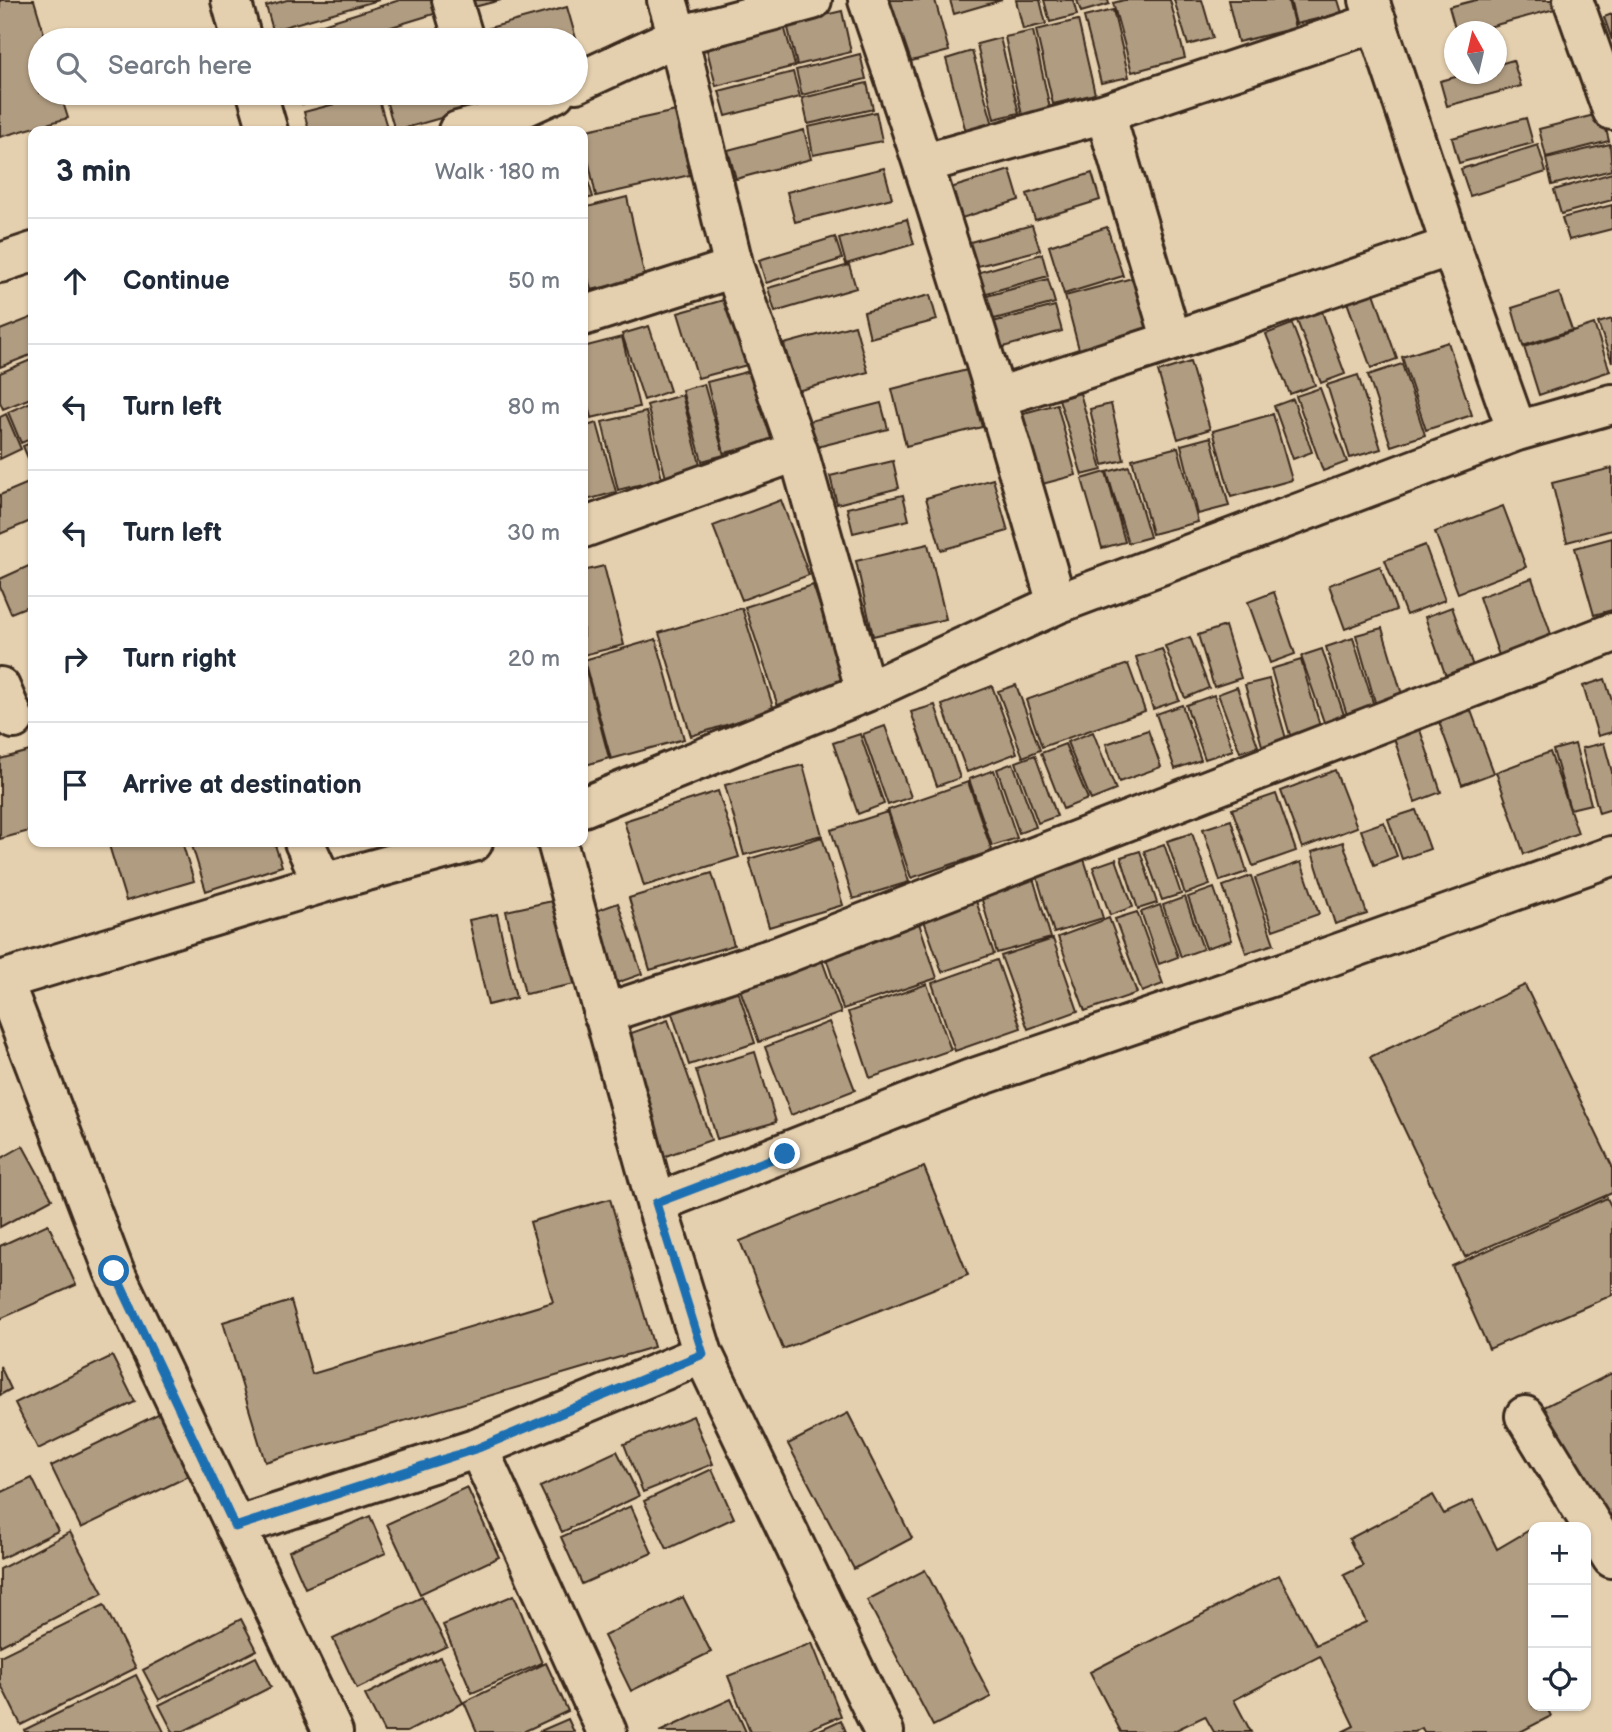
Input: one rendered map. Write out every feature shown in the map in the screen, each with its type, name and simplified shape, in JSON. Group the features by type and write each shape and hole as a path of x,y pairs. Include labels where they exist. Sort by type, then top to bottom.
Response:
{"street":[{"path":"231,0 239,28"},
{"path":"452,0 460,28"},
{"path":"667,0 734,268 798,451 866,692"},
{"path":"588,77 678,36 812,0"},
{"path":"868,0 925,163 998,397 1057,604"},
{"path":"1573,0 1612,110"},
{"path":"925,163 1105,113 1373,11 1451,246 1517,431"},
{"path":"260,105 267,126"},
{"path":"476,116 514,105"},
{"path":"1105,113 1172,341"},
{"path":"998,397 1451,246"},
{"path":"0,263 28,254"},
{"path":"588,314 734,268"},
{"path":"588,805 866,692 1057,604 1517,431 1612,404"},
{"path":"588,526 798,451"},
{"path":"603,1014 779,956 1612,633"},
{"path":"306,847 323,883"},
{"path":"333,1732 114,1271 1,980 323,883 455,847"},
{"path":"558,847 656,1203 703,1354 884,1732"},
{"path":"656,1203 971,1079 1297,968 1612,856"},
{"path":"235,1527 478,1448 703,1354"},
{"path":"1525,1416 1612,1558"},
{"path":"478,1448 607,1732"}],"building":[{"path":"0,0 34,0 42,28 28,28 28,105 64,105 68,118 39,126 28,126 28,129 0,137"},
{"path":"287,0 379,0 280,28 272,28 266,6"},
{"path":"400,0 433,0 437,13 388,28 310,28"},
{"path":"472,0 501,0 474,7"},
{"path":"887,0 935,0 949,51 904,63"},
{"path":"950,0 1002,0 954,14"},
{"path":"1016,0 1040,0 1046,24 1023,29"},
{"path":"1044,0 1073,0 1077,15 1050,22"},
{"path":"1077,0 1108,0 1109,4 1081,12"},
{"path":"1124,0 1170,0 1185,58 1132,72 1113,3"},
{"path":"1174,0 1202,0 1213,38 1188,45"},
{"path":"1228,0 1288,0 1295,28 1238,42"},
{"path":"1290,0 1338,0 1342,13 1296,24"},
{"path":"1476,0 1560,0 1562,7 1507,22 1453,21 1449,7"},
{"path":"567,7 573,28 489,28"},
{"path":"1113,10 1129,77 1101,83 1084,17"},
{"path":"842,11 851,52 797,65 787,24"},
{"path":"1612,14 1612,40 1604,17"},
{"path":"1078,20 1095,94 1053,104 1036,30"},
{"path":"783,22 795,66 716,86 705,42"},
{"path":"1033,31 1050,108 1022,115 1005,37"},
{"path":"1000,38 1019,113 994,119 977,44"},
{"path":"972,51 993,125 966,132 946,59"},
{"path":"860,54 866,79 802,95 796,70"},
{"path":"1513,60 1521,86 1447,106 1440,81 1444,80 1444,84 1507,84 1507,62"},
{"path":"793,72 800,97 726,116 719,91"},
{"path":"867,83 873,109 808,124 802,98"},
{"path":"331,105 380,105 387,126 308,126 304,112"},
{"path":"387,105 460,105 462,112 413,126 394,126"},
{"path":"676,111 690,175 596,196 588,159 588,130"},
{"path":"876,112 882,141 813,155 808,127"},
{"path":"1602,113 1609,141 1546,157 1539,129"},
{"path":"1526,118 1533,143 1459,163 1452,138"},
{"path":"804,130 811,159 736,179 728,150"},
{"path":"1610,144 1612,170 1552,185 1546,159"},
{"path":"1538,145 1546,172 1470,196 1461,169"},
{"path":"884,168 892,198 795,222 787,192"},
{"path":"1010,170 1019,200 952,221 944,190"},
{"path":"1092,173 1100,200 1035,220 1027,194"},
{"path":"1612,173 1612,200 1561,214 1554,190"},
{"path":"588,181 593,197 588,198"},
{"path":"627,197 645,278 591,290 588,278 588,207"},
{"path":"1612,205 1612,229 1569,240 1562,218"},
{"path":"907,219 914,244 846,264 839,239"},
{"path":"1032,225 1040,250 970,268 963,244"},
{"path":"1107,227 1123,276 1064,294 1049,246"},
{"path":"835,237 842,259 766,283 759,260"},
{"path":"1042,254 1048,276 976,296 970,275"},
{"path":"849,265 856,288 775,312 768,288"},
{"path":"1136,277 1151,335 1080,353 1065,296"},
{"path":"1048,279 1055,303 983,322 976,299"},
{"path":"1374,293 1397,359 1371,368 1347,302"},
{"path":"1559,293 1572,330 1523,346 1512,308"},
{"path":"930,295 937,320 870,338 864,312"},
{"path":"727,299 747,365 698,378 678,313"},
{"path":"1055,306 1062,331 992,350 985,324"},
{"path":"1321,309 1345,374 1321,383 1296,318"},
{"path":"28,319 28,356 0,367 0,330"},
{"path":"1612,319 1612,362 1598,323"},
{"path":"1292,324 1315,385 1290,394 1266,334"},
{"path":"1594,324 1610,371 1539,395 1524,347"},
{"path":"855,325 868,372 797,391 784,344"},
{"path":"649,326 670,391 644,400 622,334"},
{"path":"622,337 639,407 591,418 588,406 588,346"},
{"path":"1448,342 1472,415 1426,430 1402,357"},
{"path":"28,361 28,399 3,409 0,402 0,373"},
{"path":"1190,362 1210,429 1178,439 1158,372"},
{"path":"1402,364 1425,435 1391,446 1368,375"},
{"path":"754,370 772,442 724,453 707,382"},
{"path":"967,370 982,427 906,446 892,389"},
{"path":"1358,375 1381,449 1350,458 1327,385"},
{"path":"704,384 724,455 702,461 682,390"},
{"path":"1320,388 1347,462 1323,471 1296,396"},
{"path":"1080,393 1102,470 1082,475 1059,399"},
{"path":"682,395 701,468 666,478 647,405"},
{"path":"1293,399 1312,452 1293,459 1274,406"},
{"path":"28,403 28,440 21,443 8,412"},
{"path":"881,403 888,429 817,447 810,421"},
{"path":"1057,404 1076,475 1031,487 1013,416"},
{"path":"1111,404 1124,460 1103,465 1090,409"},
{"path":"646,412 662,479 618,490 602,422"},
{"path":"6,414 21,449 0,459 0,417"},
{"path":"1273,414 1292,480 1231,497 1213,431"},
{"path":"597,423 616,492 588,500 588,426"},
{"path":"1211,437 1229,506 1198,514 1181,445"},
{"path":"28,444 28,458 23,446"},
{"path":"1178,447 1198,522 1152,534 1132,459"},
{"path":"893,461 899,488 837,504 830,476"},
{"path":"1129,466 1150,537 1128,543 1107,472"},
{"path":"1612,468 1612,530 1567,542 1552,483"},
{"path":"1106,472 1125,542 1102,548 1082,479"},
{"path":"993,479 1008,531 941,550 926,498"},
{"path":"28,483 28,522 0,534 0,495"},
{"path":"903,495 909,520 853,533 847,508"},
{"path":"781,500 809,575 742,600 713,526"},
{"path":"1503,506 1526,567 1458,593 1435,532"},
{"path":"1612,538 1612,610 1594,615 1575,548"},
{"path":"928,544 946,619 873,636 856,561"},
{"path":"1425,545 1445,600 1406,615 1385,560"},
{"path":"28,566 28,606 11,613 0,587 0,579"},
{"path":"604,566 624,645 588,654 588,570"},
{"path":"1380,566 1396,610 1345,629 1329,585"},
{"path":"1532,578 1555,646 1502,664 1479,597"},
{"path":"813,585 847,687 779,709 745,607"},
{"path":"1274,592 1295,654 1270,663 1248,602"},
{"path":"1452,607 1475,672 1448,682 1425,617"},
{"path":"742,608 774,710 691,736 659,633"},
{"path":"1225,626 1241,678 1214,687 1198,635"},
{"path":"1382,628 1404,701 1377,709 1356,635"},
{"path":"1190,637 1209,688 1185,698 1165,646"},
{"path":"1353,638 1374,706 1347,715 1326,647"},
{"path":"656,639 684,739 611,759 588,675 588,659"},
{"path":"1162,649 1179,700 1153,709 1136,657"},
{"path":"1322,649 1345,718 1325,725 1301,656"},
{"path":"1301,660 1322,733 1292,742 1271,669"},
{"path":"1128,664 1145,711 1042,747 1026,700"},
{"path":"588,678 609,758 588,764"},
{"path":"1269,679 1287,742 1263,749 1245,685"},
{"path":"1605,679 1612,701 1612,732 1598,736 1583,686"},
{"path":"1016,685 1040,750 1023,757 998,691"},
{"path":"992,686 1017,753 967,772 942,705"},
{"path":"1237,687 1258,746 1240,752 1218,694"},
{"path":"1214,695 1233,750 1205,759 1186,705"},
{"path":"935,705 960,778 937,786 911,712"},
{"path":"1182,705 1201,760 1175,769 1156,714"},
{"path":"1470,708 1494,773 1462,785 1438,719"},
{"path":"1418,724 1441,792 1415,802 1392,732"},
{"path":"885,726 911,797 888,805 863,734"},
{"path":"1148,730 1161,767 1119,782 1106,744"},
{"path":"1093,732 1116,790 1091,800 1067,742"},
{"path":"860,734 884,804 858,814 833,743"},
{"path":"1604,743 1612,772 1612,809 1599,813 1582,748"},
{"path":"1065,744 1088,799 1063,809 1041,753"},
{"path":"1575,744 1591,804 1570,809 1553,750"},
{"path":"28,751 28,831 0,839 0,759"},
{"path":"1550,752 1578,833 1524,854 1496,772"},
{"path":"1035,755 1057,816 1038,823 1016,762"},
{"path":"1013,763 1036,827 1019,833 997,769"},
{"path":"803,765 822,835 744,855 725,785"},
{"path":"994,770 1017,838 992,846 969,779"},
{"path":"1335,770 1357,827 1302,848 1281,791"},
{"path":"968,782 992,851 911,878 888,810"},
{"path":"718,791 739,857 644,886 624,821"},
{"path":"1276,794 1296,851 1253,866 1232,809"},
{"path":"1416,810 1430,849 1402,859 1388,819"},
{"path":"887,812 909,882 853,899 831,830"},
{"path":"1231,820 1247,872 1220,881 1203,829"},
{"path":"1384,822 1397,856 1374,865 1361,830"},
{"path":"1192,833 1210,885 1185,894 1167,841"},
{"path":"822,837 843,905 769,927 749,859"},
{"path":"1343,842 1367,914 1335,924 1312,852"},
{"path":"1164,844 1181,894 1162,900 1144,851"},
{"path":"110,847 184,847 194,881 126,901"},
{"path":"193,847 276,847 282,866 206,891"},
{"path":"1140,851 1157,903 1138,909 1121,857"},
{"path":"1084,859 1103,918 1054,933 1036,874"},
{"path":"1116,859 1133,907 1110,915 1093,867"},
{"path":"1301,862 1319,914 1273,930 1255,878"},
{"path":"1031,871 1051,938 997,953 978,886"},
{"path":"712,873 734,945 650,970 629,898"},
{"path":"1251,876 1274,944 1246,953 1223,886"},
{"path":"1214,888 1232,940 1206,948 1188,897"},
{"path":"974,895 994,954 942,972 921,912"},
{"path":"1185,897 1203,949 1181,957 1163,905"},
{"path":"557,900 575,984 525,994 506,911"},
{"path":"618,903 642,974 611,985 587,914"},
{"path":"1160,905 1178,957 1159,964 1141,912"},
{"path":"1137,912 1163,984 1142,992 1115,919"},
{"path":"497,914 516,998 488,1005 469,920"},
{"path":"916,914 937,978 843,1009 822,946"},
{"path":"1109,918 1137,993 1085,1011 1058,937"},
{"path":"1053,939 1078,1011 1028,1029 1001,956"},
{"path":"818,949 841,1013 759,1042 736,978"},
{"path":"997,960 1021,1028 955,1051 932,983"},
{"path":"927,984 951,1050 870,1078 848,1012"},
{"path":"1525,985 1612,1166 1612,1193 1465,1257 1370,1057"},
{"path":"737,988 755,1043 689,1065 671,1010"},
{"path":"668,1020 711,1140 663,1157 620,1037"},
{"path":"829,1022 855,1090 791,1115 765,1047"},
{"path":"755,1052 776,1122 717,1139 696,1070"},
{"path":"23,1146 52,1199 0,1227 0,1159"},
{"path":"924,1167 968,1275 783,1349 740,1241"},
{"path":"1607,1198 1612,1208 1612,1295 1489,1349 1452,1266"},
{"path":"610,1199 654,1347 265,1462 223,1322 291,1301 312,1374 553,1302 530,1222"},
{"path":"48,1224 76,1285 0,1319 0,1246"},
{"path":"112,1356 135,1402 38,1449 15,1403"},
{"path":"0,1366 11,1389 0,1395"},
{"path":"1612,1373 1612,1542 1544,1407"},
{"path":"162,1412 193,1474 81,1528 51,1466"},
{"path":"848,1413 912,1538 854,1569 788,1444"},
{"path":"693,1416 713,1464 643,1492 624,1444"},
{"path":"617,1451 639,1496 562,1532 540,1487"},
{"path":"712,1469 734,1518 667,1549 644,1501"},
{"path":"32,1478 58,1531 0,1559 0,1493"},
{"path":"467,1487 499,1557 420,1594 387,1524"},
{"path":"1433,1495 1444,1514 1473,1500 1497,1549 1528,1531 1528,1711 1548,1711 1551,1716 1520,1732 1424,1732 1422,1728 1414,1732 1342,1732 1354,1726 1320,1656 1234,1700 1251,1732 1214,1732 1205,1716 1172,1732 1121,1732 1090,1672 1279,1575 1316,1645 1366,1622 1344,1575 1363,1566 1349,1539"},
{"path":"631,1506 652,1553 582,1584 561,1537"},
{"path":"370,1516 386,1553 305,1588 289,1551"},
{"path":"70,1532 103,1593 0,1646 0,1569"},
{"path":"925,1570 991,1697 933,1726 867,1600"},
{"path":"514,1595 542,1663 472,1693 443,1625"},
{"path":"422,1597 447,1646 357,1689 333,1639"},
{"path":"683,1597 711,1652 631,1691 604,1636"},
{"path":"104,1605 136,1668 21,1725 0,1683 0,1656"},
{"path":"241,1619 257,1650 159,1700 143,1670"},
{"path":"812,1643 841,1716 802,1732 750,1732 728,1676"},
{"path":"256,1657 271,1687 182,1732 173,1732 159,1705"},
{"path":"440,1657 463,1703 407,1732 384,1732 365,1695"},
{"path":"546,1663 568,1711 523,1732 477,1732 464,1702"},
{"path":"136,1675 164,1732 25,1732 24,1730"},
{"path":"731,1699 746,1732 659,1732"},
{"path":"568,1719 574,1732 538,1732"},
{"path":"841,1720 846,1732 815,1732"}],"route":[{"path":"114,1271 235,1527 478,1448 703,1354 656,1203 785,1154"}]}
